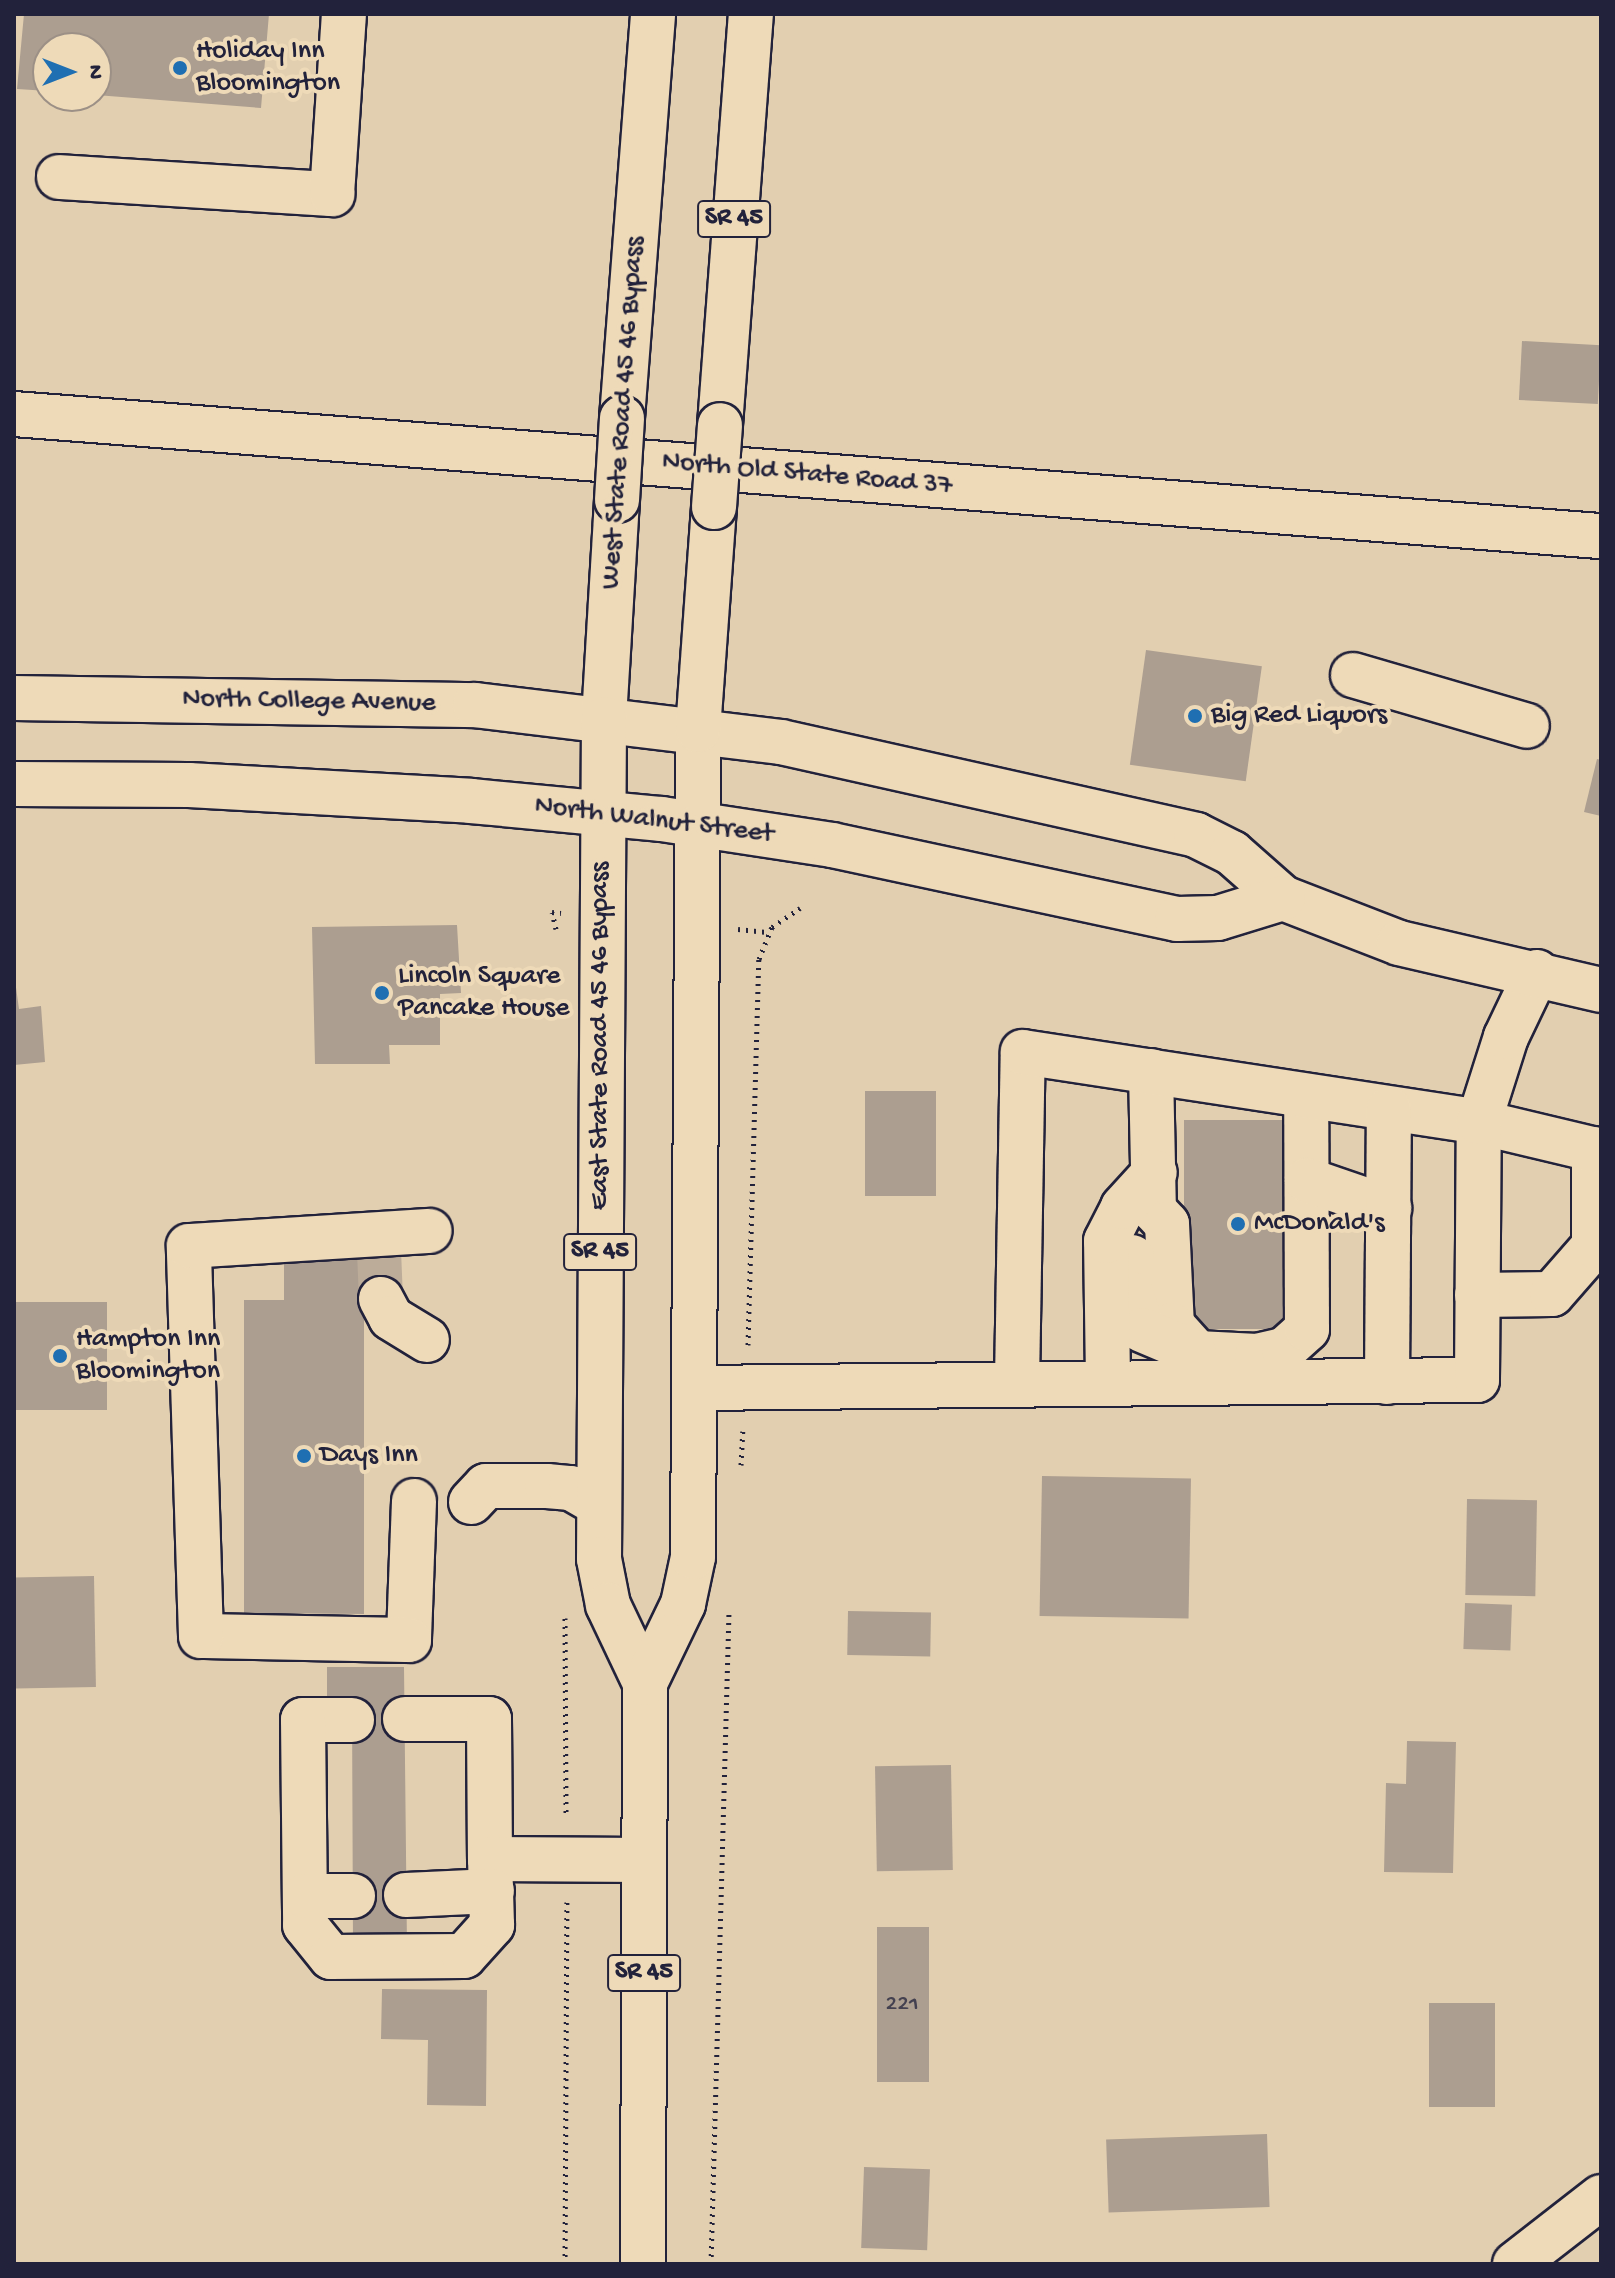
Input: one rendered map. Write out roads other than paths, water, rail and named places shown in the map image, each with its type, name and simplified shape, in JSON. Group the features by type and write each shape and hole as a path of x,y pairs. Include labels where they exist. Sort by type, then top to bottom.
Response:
{"main road":[{"path":"59,177 332,194 344,14"},
{"name":"West State Road 45 46 Bypass","path":"603,812 604,719 622,418 653,14"},
{"name":"SR 45","path":"697,823 698,730 751,14"},
{"name":"North Old State Road 37","path":"14,414 1601,536"},
{"path":"1353,675 1527,726"},
{"name":"North College Avenue","path":"14,698 475,705 604,719"},
{"path":"604,719 698,730 847,755 1174,828 1232,853 1283,898 1399,943 1537,972 1601,990"},
{"name":"North Walnut Street","path":"14,784 189,785 603,812 697,823 832,845 1177,919 1218,918 1283,898"},
{"name":"East State Road 45 46 Bypass","path":"603,812 601,1582 645,1683 643,2264"},
{"name":"East State Road 45 46 Bypass","path":"645,1683 683,1604 692,1571 697,823"},
{"path":"695,1388 1017,1381 1477,1380 1479,1122 1506,1037 1537,972"},
{"path":"1017,1381 1023,1052 1479,1122 1598,1150 1594,1246 1552,1294 1477,1295"},
{"path":"1151,1071 1154,1191 1167,1224 1172,1325 1197,1353 1257,1356 1284,1350 1307,1329 1306,1096"},
{"path":"1387,1382 1389,1109"},
{"path":"1307,1180 1389,1208"},
{"path":"1108,1381 1106,1241 1123,1207 1154,1191"},
{"path":"414,1501 409,1640 201,1636 189,1246 380,1242 430,1231"},
{"path":"381,1299 391,1318 427,1340"},
{"path":"471,1502 486,1486 547,1486 571,1488 599,1504"},
{"path":"352,1720 303,1720 305,1925 331,1957 464,1956 492,1925 489,1719 405,1719"},
{"path":"406,1895 491,1875 644,1860"},
{"path":"305,1896 353,1896"},
{"path":"1515,2264 1601,2197"}],"tunnel":[{"path":"379,1250 381,1299"}],"place":[{"name":"Holiday Inn Bloomington","path":"180,68"},
{"name":"Big Red Liquors","path":"1195,716"},
{"name":"Lincoln Square Pancake House","path":"382,993"},
{"name":"McDonald's","path":"1238,1224"},
{"name":"Hampton Inn Bloomington","path":"60,1356"},
{"name":"Days Inn","path":"304,1456"}]}
